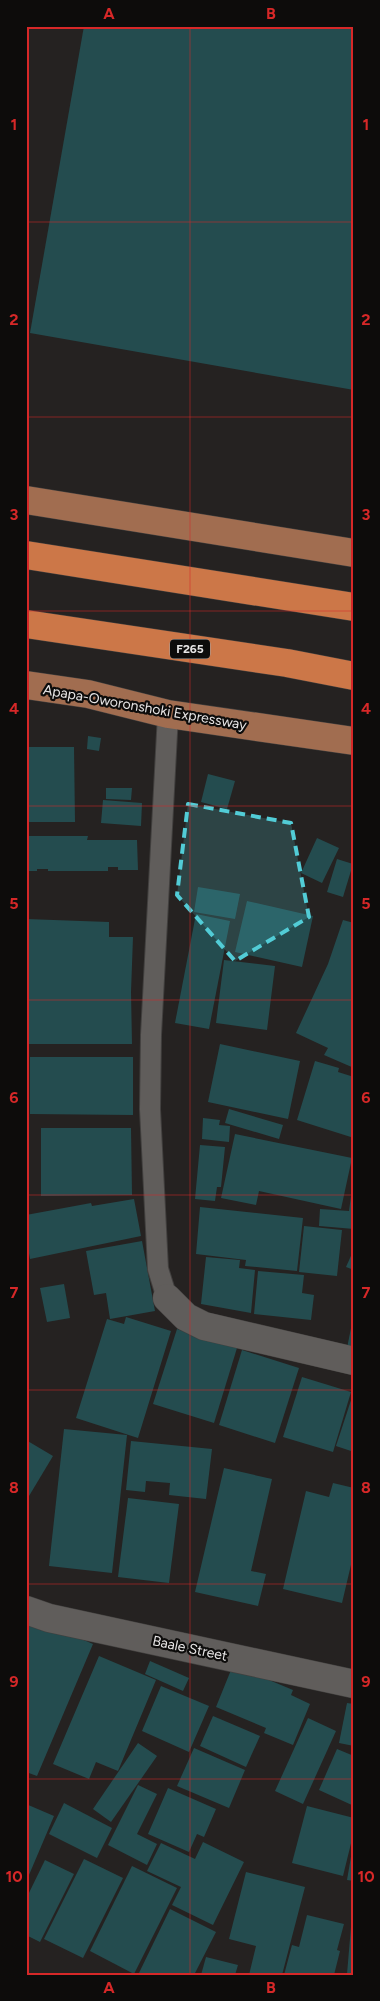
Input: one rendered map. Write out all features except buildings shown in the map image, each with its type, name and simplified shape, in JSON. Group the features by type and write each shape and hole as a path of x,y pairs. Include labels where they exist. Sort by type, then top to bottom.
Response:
{"highway":[{"path":"26,555 354,607"},
{"name":"F265","path":"26,624 287,663 354,676"}],"main road":[{"path":"26,500 354,553"},
{"name":"Apapa-Oworonshoki Expressway","path":"26,685 88,694 168,714 354,742"}],"street":[{"path":"167,1298 186,1316 204,1326 354,1361"},
{"name":"Baale Street","path":"26,1610 50,1618 354,1684"}],"lane":[{"path":"167,1298 158,1269 150,1100 151,1035 168,714"}],"highlighted area":[{"path":"188,804 291,823 309,917 235,961 177,895"}]}
